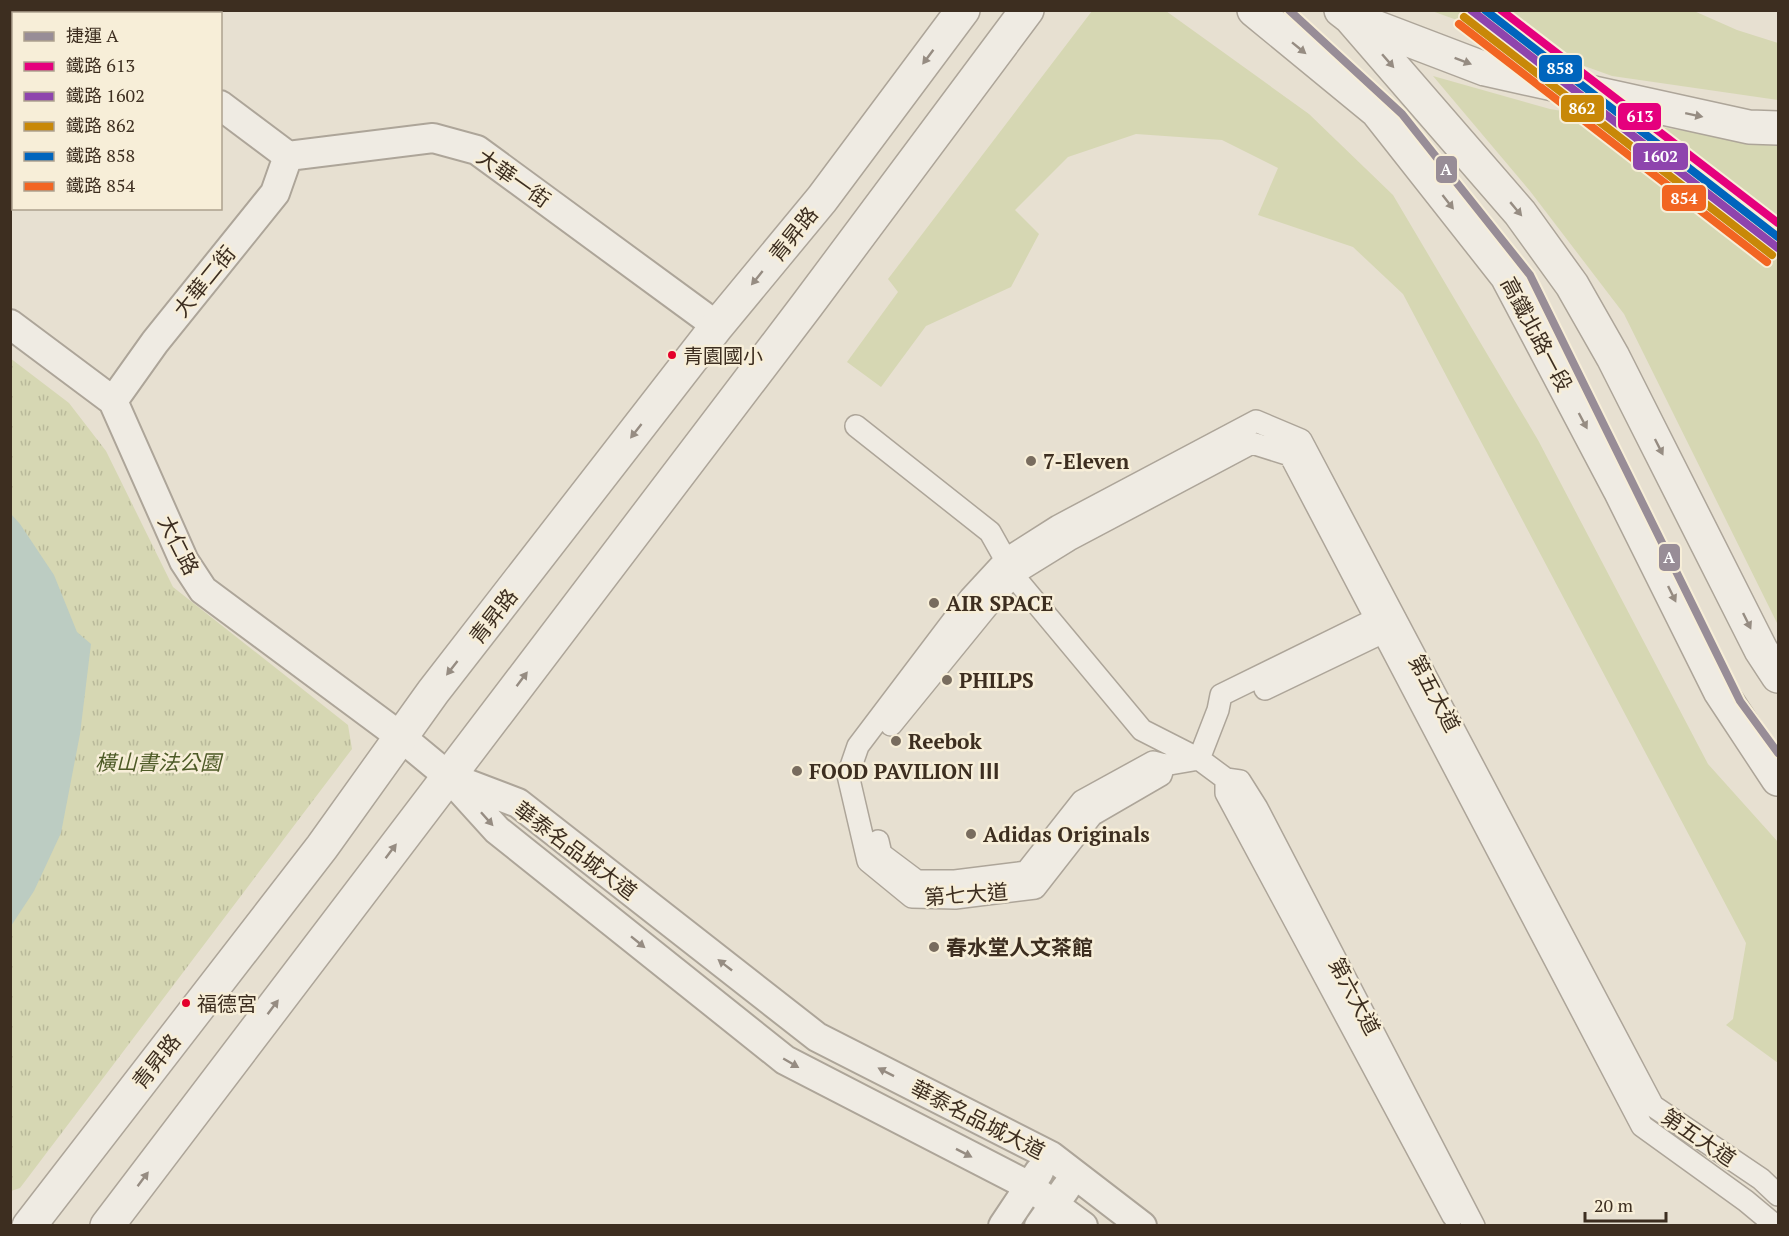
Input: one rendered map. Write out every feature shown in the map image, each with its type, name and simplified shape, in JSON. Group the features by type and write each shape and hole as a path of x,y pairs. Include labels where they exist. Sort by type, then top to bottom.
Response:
{"street":[{"name":"青昇路","path":"29,1226 322,847 367,780 433,692 717,326 822,199 963,10"},
{"path":"107,1226 814,295 1027,10"},
{"name":"高鐵北路一段","path":"1254,10 1377,111 1507,276 1620,490 1720,691 1779,778"},
{"path":"1345,14 1485,69 1749,127 1779,128"},
{"path":"1345,14 1520,213 1572,285 1613,357 1761,650 1779,676"},
{"path":"222,106 288,156"},
{"name":"大華一街","path":"288,156 433,138 477,150 717,326"},
{"name":"大華二街","path":"113,401 155,342 275,193 288,156"},
{"name":"大仁路","path":"10,324 113,401 184,561 203,590 401,737 448,776"},
{"name":"第五大道","path":"1010,566 1058,526 1256,421 1301,440 1388,622 1642,1126 1746,1201 1776,1226"},
{"name":"第六大道","path":"856,426 990,532 1010,566 1142,730 1199,759 1226,778 1240,781 1257,808 1474,1226"},
{"name":"第七大道","path":"1010,566 970,598 858,746 848,775 868,861 912,897 955,898 1035,888 1092,815 1161,775 1164,765 1199,759"},
{"path":"1199,759 1218,710 1221,695 1388,622"},
{"name":"第五大道","path":"1388,622 1653,1106 1761,1179 1779,1194"},
{"name":"華泰名品城大道","path":"448,776 518,803 818,1038 1051,1156 1142,1226"},
{"name":"華泰名品城大道","path":"448,776 497,830 785,1060 1029,1186 1047,1215 1083,1226"},
{"name":"第六大道","path":"1226,778 1226,792 1458,1226"},
{"path":"1003,1226 1051,1156"},
{"path":"1047,1215 1076,1174"}],"green space":[{"path":"1092,11 1166,11 1309,114 1393,195 1538,440 1708,764 1778,842 1778,1063 1726,1025 1733,1019 1746,943 1403,294 1353,247 1258,215 1278,168 1222,140 1136,134 1068,157 1015,210 1039,234 1011,287 926,326 881,387 847,362 898,292 888,279"},
{"path":"1432,11 1694,11 1737,30 1778,43 1778,100 1612,76"},
{"path":"1433,76 1550,109 1704,134 1778,142 1778,625 1624,314 1530,191"},
{"name":"橫山書法公園","path":"10,358 69,403 106,451 173,587 348,725 352,749 20,1188 11,1191"}],"shaded area":[{"path":"11,514 54,575 77,632 91,644 80,734 61,833 34,891 11,926"}],"metro line":[{"name":"A","path":"1289,10 1402,114 1530,275 1740,701 1778,753"}],"rail line":[{"name":"1602","path":"1471,10 1778,248"},
{"name":"858","path":"1485,10 1778,237"},
{"name":"613","path":"1501,10 1778,223"},
{"name":"862","path":"1464,17 1772,255"},
{"name":"854","path":"1459,24 1767,262"}],"place":[{"name":"青園國小","path":"672,355"},
{"name":"7-Eleven","path":"1031,461"},
{"name":"AIR SPACE","path":"934,603"},
{"name":"PHILPS","path":"947,680"},
{"name":"Reebok","path":"896,741"},
{"name":"FOOD PAVILION Ⅲ","path":"797,771"},
{"name":"Adidas Originals","path":"971,834"},
{"name":"春水堂人文茶館","path":"934,947"},
{"name":"福德宮","path":"186,1003"}]}
